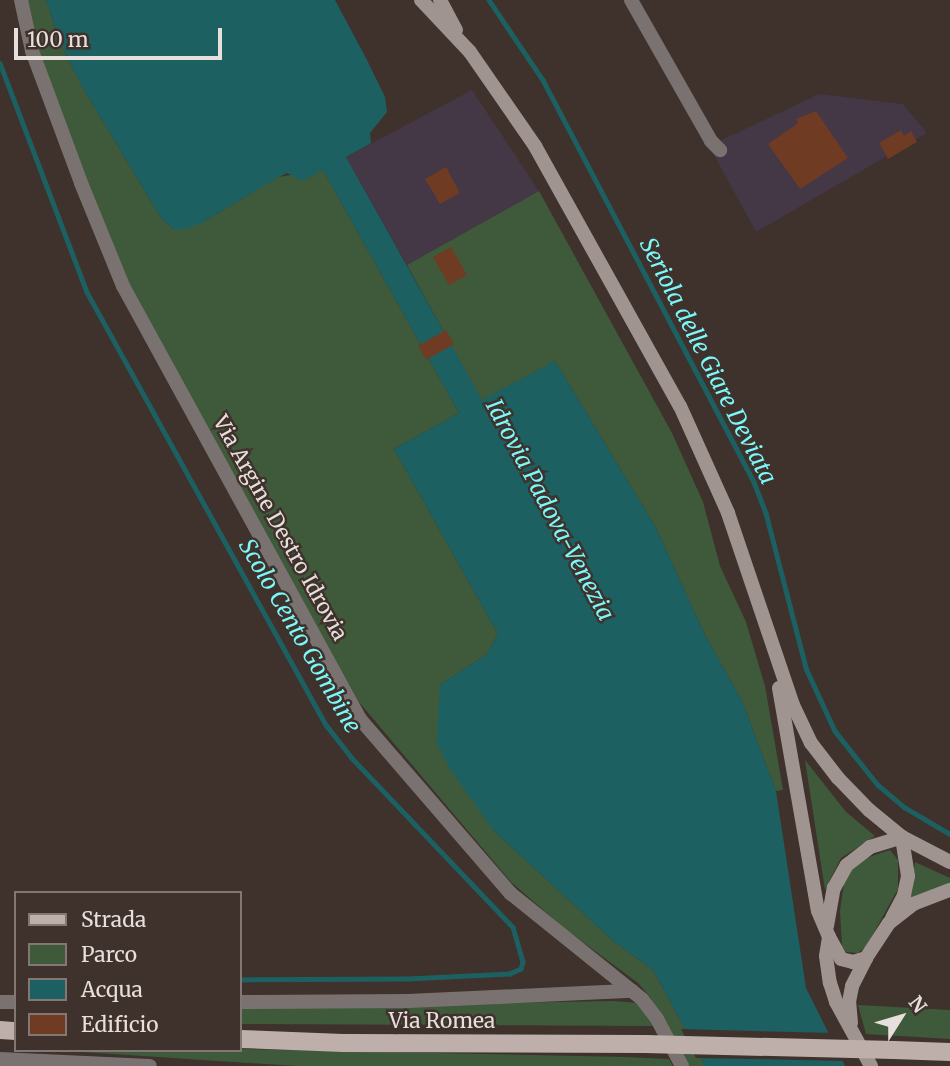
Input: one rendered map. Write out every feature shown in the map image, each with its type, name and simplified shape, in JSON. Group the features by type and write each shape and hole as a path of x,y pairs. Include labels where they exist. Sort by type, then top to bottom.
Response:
{"main road":[{"path":"421,0 461,40"},
{"path":"440,0 461,40 535,146 680,406 728,513 793,705 811,743 852,794 902,837 950,862"},
{"path":"769,631 818,911 841,958 853,962 866,958"},
{"path":"853,1031 849,1002 852,986 904,895 908,876 902,837"},
{"path":"871,1066 836,1002 826,956 828,931 834,888 847,864 870,847 902,837"},
{"path":"889,923 913,904 950,890"},
{"name":"Via Romea","path":"242,1039 343,1043 645,1044 950,1052"}],"street":[{"name":"Via Argine Destro Idrovia","path":"21,0 32,51 80,183 123,286 360,719 510,893 642,999 657,1019 682,1066"},
{"path":"631,0 710,141 720,150"},
{"path":"242,1002 422,1000 632,991"},
{"path":"0,1059 150,1066"}],"shaded area":[{"path":"472,90 539,191 407,265 346,157"},
{"path":"819,94 903,104 927,133 756,232 709,146"}],"green space":[{"path":"24,0 46,0 62,47 84,90 161,218 173,229 203,222 278,177 323,170 459,413 394,449 498,634 487,654 440,685 493,830 611,939 653,970 705,1066 688,1066 650,997 638,983 564,928 511,882 359,702 129,288 39,57"},
{"path":"539,191 672,433 703,502 720,566 746,622 765,686 783,790 776,791 742,701 706,637 656,528 555,361 482,401 407,265"},
{"path":"805,760 846,812 875,836 841,858 825,890"},
{"path":"890,850 898,860 898,889 866,947 858,953 846,952 842,946 840,911 844,883 851,871 866,858"},
{"path":"915,862 950,878 950,884 910,898"},
{"path":"615,1001 638,1003 653,1026 242,1024 242,1007"},
{"path":"858,1005 950,1010 950,1039 866,1034"},
{"path":"242,1049 626,1057 669,1059 673,1066 296,1066 82,1052 242,1052"}],"water":[{"name":"Idrovia Padova-Venezia","path":"46,0 335,0 385,97 387,112 370,133 371,143 346,157 482,400 555,361 656,528 706,637 742,701 776,791 806,988 845,1066 705,1066 653,970 611,939 493,830 450,769 437,743 440,685 487,654 498,634 394,449 459,413 323,170 302,181 287,173 203,222 186,229 173,229 161,218 84,90 62,47"}],"pier":[{"path":"681,1029 832,1033 846,1061 696,1058"}],"building":[{"path":"816,111 848,158 800,189 768,144 798,123 796,119"},
{"path":"901,130 904,136 911,131 917,142 888,159 879,143"},
{"path":"446,167 460,193 440,204 425,179"},
{"path":"451,247 467,275 449,285 433,257"},
{"path":"446,330 454,344 426,360 418,346"}],"waterway":[{"name":"Seriola delle Giare Deviata","path":"489,0 543,80 754,482 766,513 806,668 835,731 878,785 904,807 950,834"},
{"name":"Scolo Cento Gombine","path":"0,63 87,292 327,726 351,757 513,927 523,962 521,969 510,974 408,979 242,980"}]}
